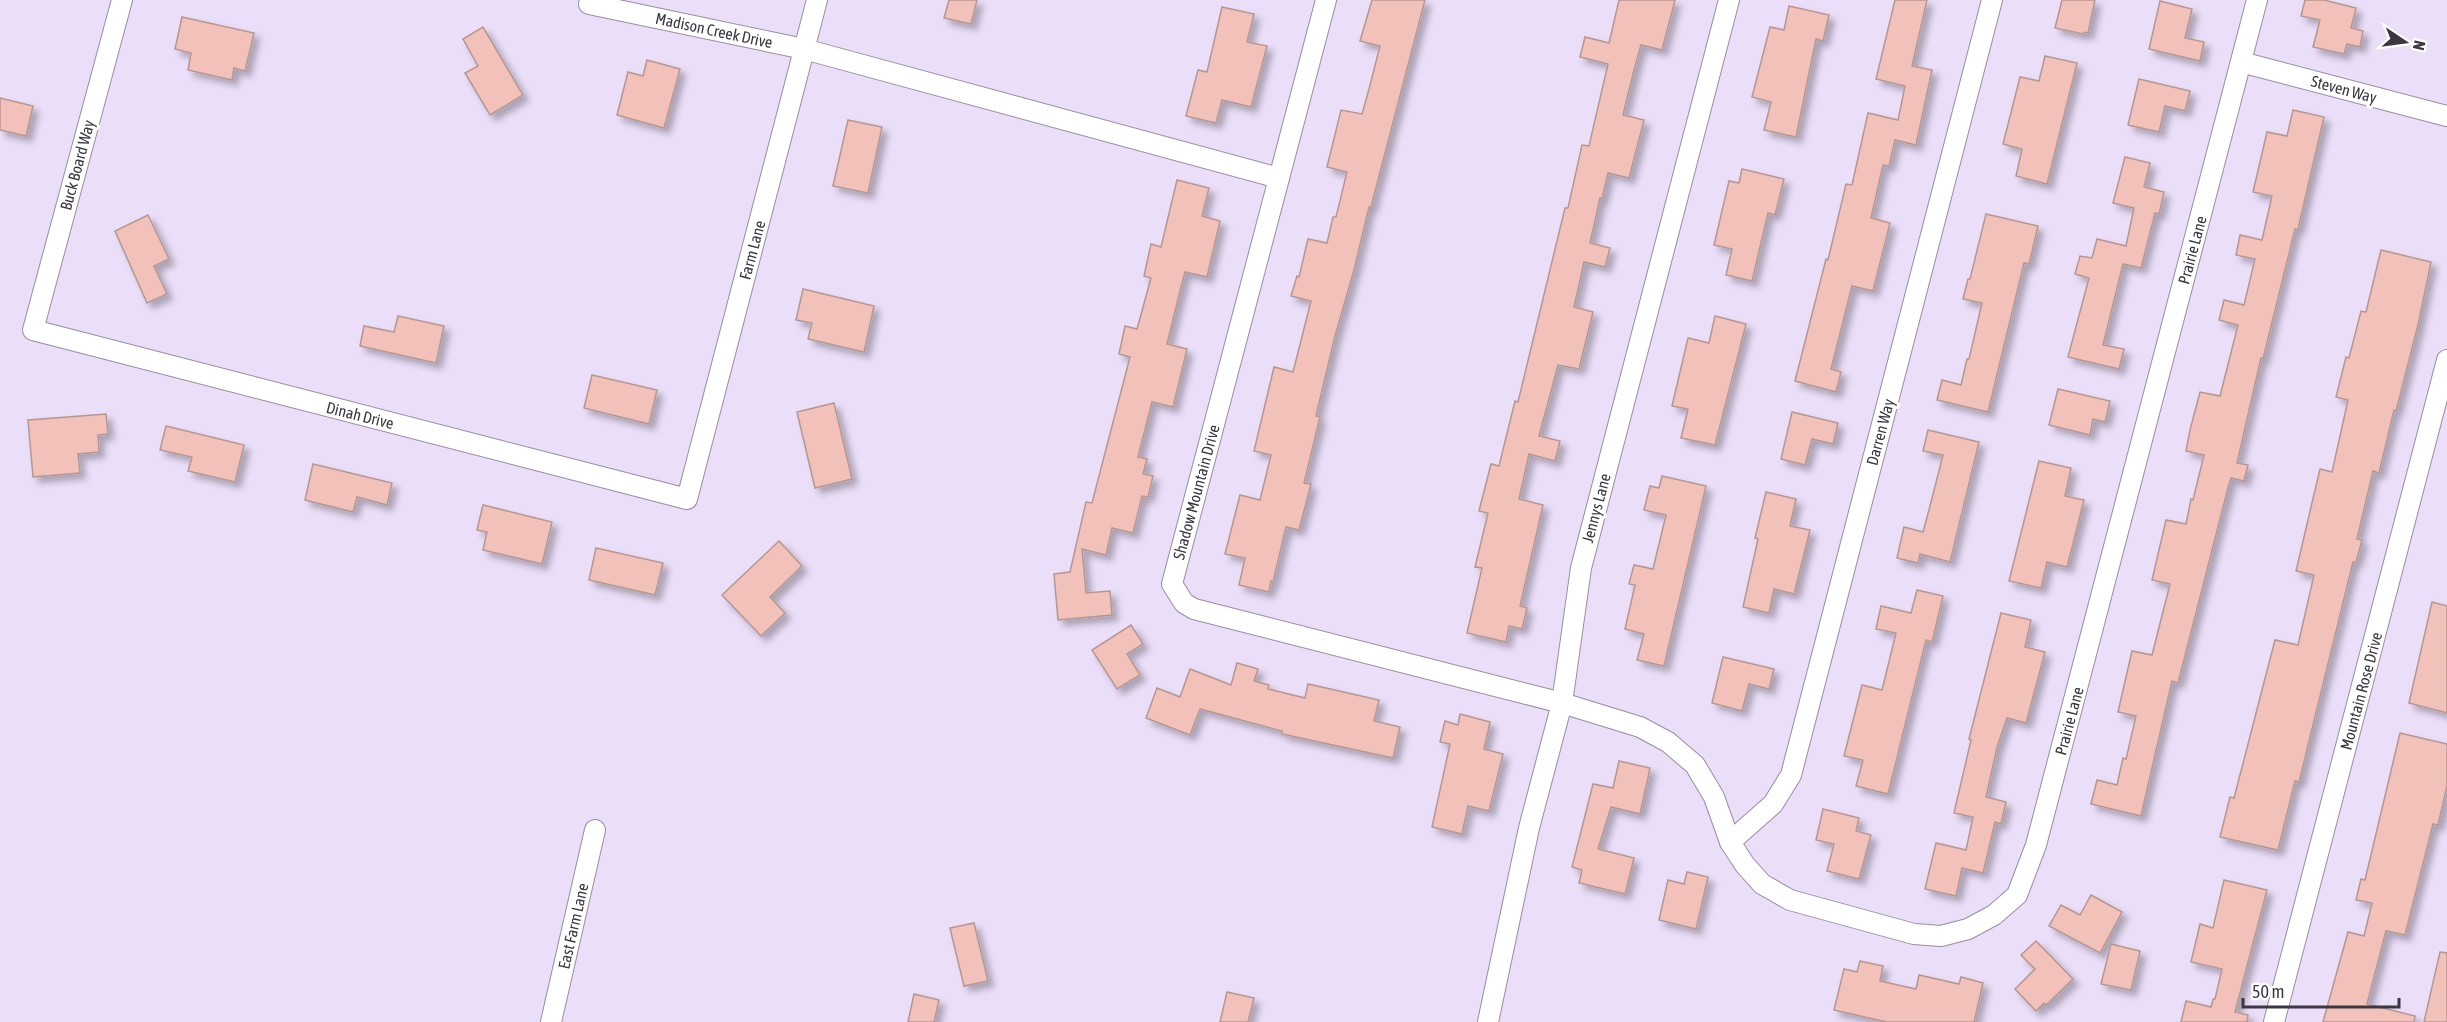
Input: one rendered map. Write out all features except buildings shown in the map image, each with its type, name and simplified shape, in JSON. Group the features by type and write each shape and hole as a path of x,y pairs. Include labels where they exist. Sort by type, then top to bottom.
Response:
{"street":[{"name":"Buck Board Way","path":"33,330 122,0"},
{"name":"Farm Lane","path":"687,499 817,0"},
{"name":"Shadow Mountain Drive","path":"1326,0 1172,584 1184,603 1194,609 1562,703"},
{"name":"Jennys Lane","path":"1488,1022 1529,828 1562,703 1581,568 1729,0"},
{"name":"Darren Way","path":"1730,842 1773,804 1791,775 1992,0"},
{"name":"Prairie Lane","path":"1562,703 1640,727 1668,742 1695,765 1714,797 1730,842 1745,865 1762,884 1790,900 1914,934 1941,936 1968,929 1994,915 2018,895 2036,845 2257,0"},
{"name":"Madison Creek Drive","path":"589,4 804,49 1279,178"},
{"name":"Steven Way","path":"2241,62 2447,116"},
{"name":"Dinah Drive","path":"33,330 687,499"},
{"name":"Mountain Rose Drive","path":"2274,1022 2447,360"},
{"name":"East Farm Lane","path":"551,1022 595,830"}]}
